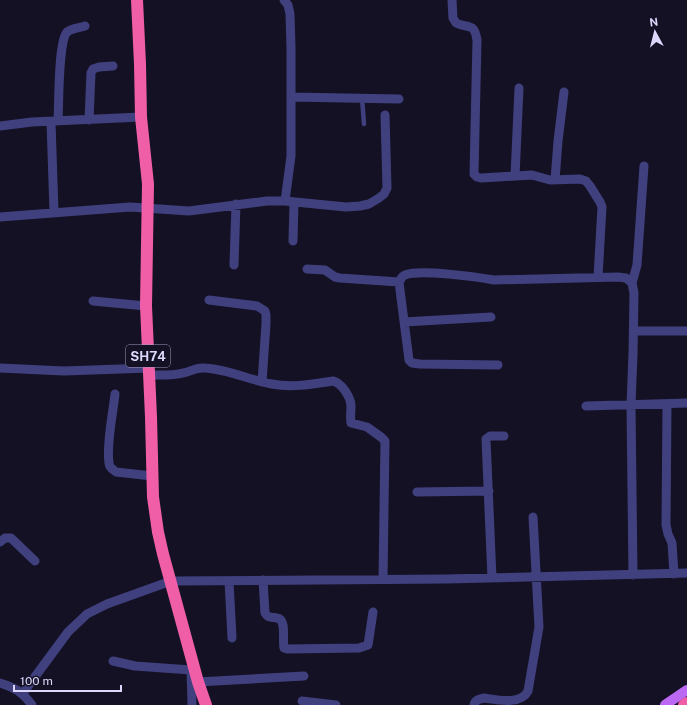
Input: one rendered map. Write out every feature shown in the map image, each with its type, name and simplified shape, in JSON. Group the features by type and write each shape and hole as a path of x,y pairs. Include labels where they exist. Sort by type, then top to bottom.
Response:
{"highway":[{"name":"SH74","path":"137,0 141,118 146,161 148,208 146,306 152,476 155,513 158,532 171,581 198,682 206,705"}],"main road":[{"path":"665,705 687,690"}],"street":[{"path":"284,0 288,5 290,14 291,156 289,201 293,241"},
{"path":"452,0 453,18 456,23 473,28 477,40 474,174 481,178 532,175 545,179 580,179 586,181 602,207 598,277"},
{"path":"54,212 54,121 62,49 67,32 85,26"},
{"path":"89,120 91,73 93,69 98,67 113,66"},
{"path":"515,176 519,88"},
{"path":"556,180 558,141 564,92"},
{"path":"291,97 399,99"},
{"path":"0,217 130,207 189,211 267,201 289,201 346,207 369,204 384,194 387,188 384,115"},
{"path":"0,126 54,121 141,118"},
{"path":"633,575 631,405 634,293 632,283 637,265 644,166"},
{"path":"234,265 236,204"},
{"path":"307,269 325,270 335,277 340,278 400,282"},
{"path":"498,365 412,363 409,360 408,355 404,322 400,282 402,277 406,274 434,274 494,280 598,277 626,278 632,283"},
{"path":"208,300 257,306 264,310 266,315 266,324 262,382"},
{"path":"93,301 146,306"},
{"path":"404,322 491,317"},
{"path":"634,331 687,331"},
{"path":"0,368 64,371 149,371 183,373 201,367 228,371 270,384 301,386 333,381 338,382 343,386 352,404 351,423 367,427 385,441 383,579"},
{"path":"115,394 109,447 109,463 111,469 116,472 152,476"},
{"path":"586,406 687,403"},
{"path":"667,404 666,525 672,543 674,574"},
{"path":"492,578 486,439 490,436 504,436"},
{"path":"417,492 489,491"},
{"path":"474,705 479,699 516,701 526,695 528,691 539,627 533,517"},
{"path":"0,542 4,538 11,538 34,561"},
{"path":"23,693 68,632 87,614 107,604 171,581 492,578 687,574"},
{"path":"263,580 265,613 267,616 281,619 283,622 283,642 284,648 287,649 365,647 368,642 373,612"},
{"path":"229,581 232,638"},
{"path":"189,648 192,705"},
{"path":"113,662 140,667 191,670"},
{"path":"198,682 304,676"},
{"path":"0,683 10,686 23,693 32,705"},
{"path":"302,702 336,705"}],"lane":[{"path":"362,98 364,124"}]}
